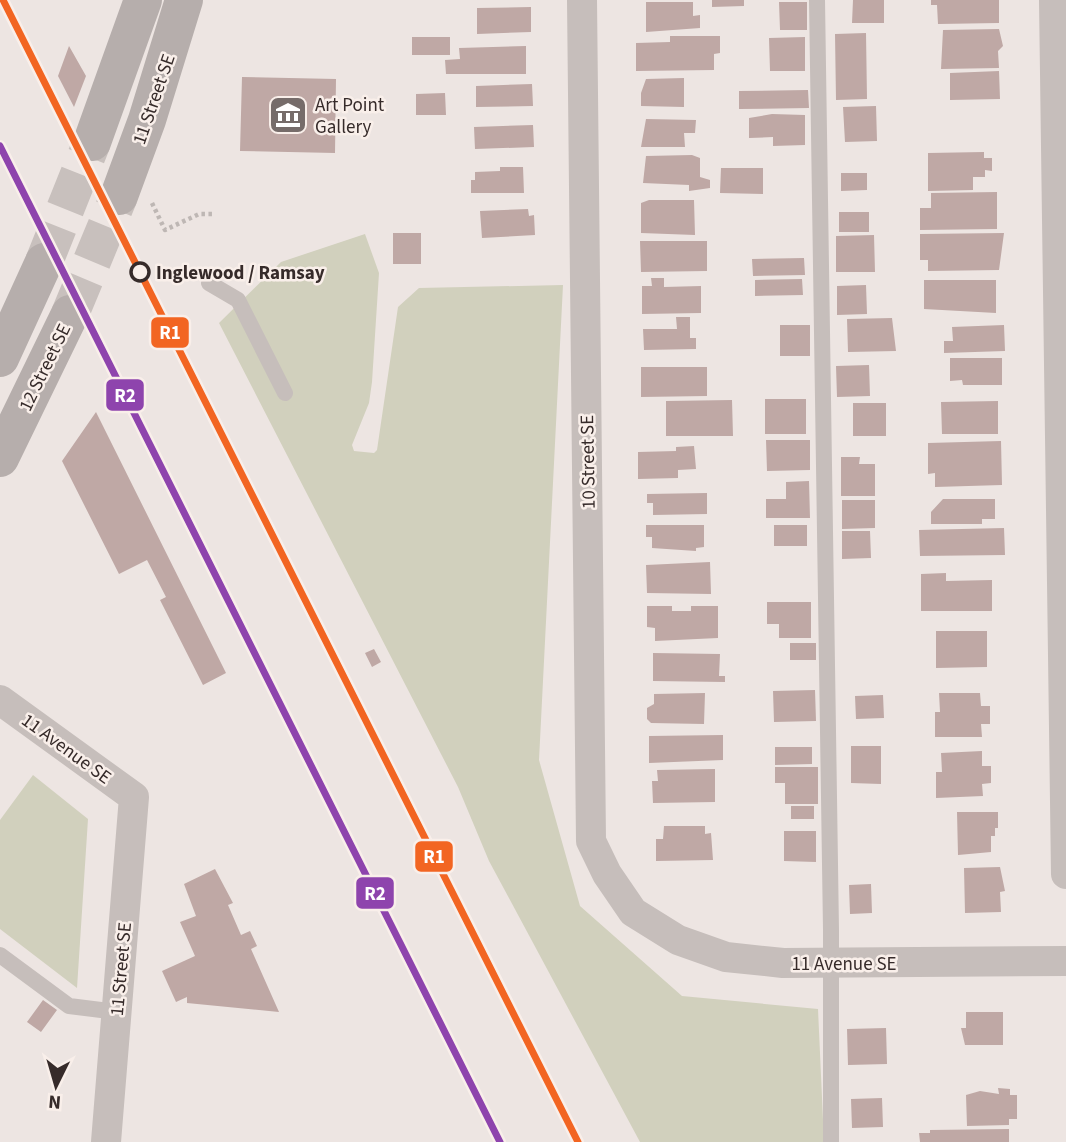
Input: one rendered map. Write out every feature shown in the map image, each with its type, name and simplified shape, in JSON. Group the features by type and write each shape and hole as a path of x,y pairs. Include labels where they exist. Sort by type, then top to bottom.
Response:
{"street":[{"path":"92,142 143,0"},
{"name":"11 Street SE","path":"119,196 147,120 184,0"},
{"name":"10 Street SE","path":"582,0 591,841 607,874 633,912"},
{"path":"1054,0 1066,874"},
{"path":"0,358 44,262"},
{"name":"12 Street SE","path":"0,458 70,314"},
{"name":"11 Avenue SE","path":"0,700 134,797"},
{"name":"11 Street SE","path":"106,1142 134,797"},
{"name":"11 Avenue SE","path":"633,912 678,940 726,957 782,963 831,964 1066,961"}],"lane":[{"path":"817,0 831,964 831,1142"},
{"path":"209,283 238,300 285,393"},
{"path":"0,955 69,1006 117,1012"}],"path":[{"path":"156,213 165,230 199,214 213,214"}],"green space":[{"path":"365,234 379,273 372,382 369,403 352,445 354,451 374,453 377,450 398,307 419,288 563,285 539,760 580,906 682,996 818,1009 824,1142 640,1142 489,861 458,787 219,323 281,262"},
{"path":"33,775 88,819 77,988 0,929 0,820"}],"building":[{"path":"712,0 744,0 744,6 712,7"},
{"path":"853,0 884,0 884,23 852,23"},
{"path":"931,0 999,0 999,23 938,24 937,5 931,5"},
{"path":"646,2 693,2 693,16 700,15 700,28 646,32"},
{"path":"779,2 807,2 807,30 780,30"},
{"path":"531,7 531,32 477,34 477,8"},
{"path":"999,29 1003,46 998,51 999,68 941,69 943,30"},
{"path":"866,33 867,99 836,100 835,34"},
{"path":"670,36 720,36 720,53 714,54 714,70 636,71 636,43 670,42"},
{"path":"412,37 450,37 450,55 412,55"},
{"path":"805,37 805,71 770,71 769,38"},
{"path":"69,46 86,76 74,107 58,76"},
{"path":"526,46 526,74 446,74 445,60 460,59 459,48"},
{"path":"999,71 1000,99 950,100 950,73"},
{"name":"Art Point Gallery","path":"242,77 336,79 335,153 240,151"},
{"path":"684,78 684,107 641,106 641,93 646,79"},
{"path":"532,84 533,106 476,107 476,86"},
{"path":"808,90 809,108 739,109 739,91"},
{"path":"445,93 446,115 416,115 416,94"},
{"path":"876,106 877,141 845,142 843,107"},
{"path":"772,114 805,115 805,145 773,146 773,137 749,138 749,118"},
{"path":"646,119 696,120 695,133 684,133 685,147 641,147"},
{"path":"533,125 534,147 475,149 474,127"},
{"path":"984,152 984,158 992,158 992,171 985,170 985,177 973,177 973,190 928,191 928,153"},
{"path":"692,155 700,158 700,177 710,180 710,188 689,191 689,185 643,183 646,156"},
{"path":"500,167 523,167 524,193 471,193 471,180 475,180 475,172 500,171"},
{"path":"721,168 763,168 763,194 720,193"},
{"path":"841,173 867,173 867,190 841,191"},
{"path":"997,192 997,229 920,230 920,208 931,208 931,193"},
{"path":"649,200 694,200 695,235 641,233 641,203"},
{"path":"528,209 529,216 534,215 535,235 482,238 480,211"},
{"path":"839,212 869,212 869,232 839,232"},
{"path":"393,233 421,233 421,264 393,264"},
{"path":"1004,233 999,270 928,271 928,260 920,260 920,234"},
{"path":"874,235 875,272 836,272 836,236"},
{"path":"640,241 707,241 707,271 641,272"},
{"path":"804,258 805,275 753,276 752,259"},
{"path":"651,278 664,278 664,287 701,286 701,313 642,314 642,286 652,286"},
{"path":"802,279 803,295 755,296 755,280"},
{"path":"924,280 996,280 996,313 924,309"},
{"path":"866,285 867,314 837,315 837,286"},
{"path":"676,317 690,317 690,338 696,338 696,349 644,350 643,329 677,329"},
{"path":"892,318 896,351 848,352 847,319"},
{"path":"780,325 810,325 810,356 780,356"},
{"path":"1004,325 1005,351 944,353 944,341 953,341 952,327"},
{"path":"950,358 1002,358 1002,385 963,385 962,380 950,381"},
{"path":"869,365 870,396 837,397 836,366"},
{"path":"641,367 707,367 707,396 641,397"},
{"path":"765,399 806,399 806,434 765,434"},
{"path":"732,400 733,436 666,436 666,401"},
{"path":"998,401 998,434 942,434 941,402"},
{"path":"853,403 886,403 886,436 853,436"},
{"path":"96,412 226,673 203,685 160,600 166,597 147,560 119,574 62,461"},
{"path":"766,440 810,440 810,470 767,471"},
{"path":"1001,441 1002,485 935,487 935,473 928,474 928,443"},
{"path":"694,446 696,469 678,470 678,478 638,479 638,452 676,451 676,447"},
{"path":"841,457 860,457 859,464 875,464 875,496 841,496"},
{"path":"809,481 810,518 766,518 766,499 786,499 786,482"},
{"path":"707,493 707,514 653,515 653,503 647,503 647,494"},
{"path":"943,499 995,499 995,519 982,519 982,524 931,524 931,512"},
{"path":"842,500 875,500 875,528 842,529"},
{"path":"646,525 704,525 704,547 696,548 696,551 652,548 652,537 646,537"},
{"path":"774,525 807,525 807,546 774,546"},
{"path":"1004,528 1005,555 920,556 919,530"},
{"path":"842,531 870,531 871,558 842,559"},
{"path":"710,562 711,594 647,593 646,565"},
{"path":"946,573 946,581 992,580 992,611 921,611 921,574"},
{"path":"767,602 811,602 811,638 779,638 779,624 767,624"},
{"path":"647,606 672,606 672,611 691,611 691,606 718,606 718,638 655,641 655,628 647,627"},
{"path":"936,631 987,631 987,667 936,668"},
{"path":"790,643 816,643 816,660 790,660"},
{"path":"374,649 381,662 372,667 365,653"},
{"path":"653,653 720,654 719,676 725,676 725,682 653,681"},
{"path":"815,690 816,721 774,722 773,691"},
{"path":"705,693 704,724 651,723 647,719 647,708 654,704 654,694"},
{"path":"939,693 980,693 981,706 990,706 990,724 981,724 982,737 935,737 935,712 940,712"},
{"path":"883,695 884,718 856,719 855,696"},
{"path":"723,735 723,760 649,763 649,736"},
{"path":"851,746 881,746 881,784 851,783"},
{"path":"775,747 812,747 812,764 775,765"},
{"path":"982,751 982,766 991,766 991,783 982,784 983,796 936,798 936,772 942,772 941,753"},
{"path":"775,767 818,767 818,804 785,804 785,783 775,783"},
{"path":"715,769 715,802 653,803 652,781 658,781 657,770"},
{"path":"791,806 814,806 814,819 791,819"},
{"path":"957,812 998,812 998,828 995,828 995,836 991,836 991,852 958,855"},
{"path":"664,826 705,826 705,834 711,833 713,860 656,861 656,839 663,839"},
{"path":"784,831 816,831 816,862 784,861"},
{"path":"1000,867 1005,891 1000,892 1001,912 965,913 964,868"},
{"path":"215,869 233,903 228,905 241,935 250,931 257,946 251,949 279,1012 187,1003 187,997 176,1002 162,971 195,956 180,922 196,916 184,884"},
{"path":"871,884 872,913 850,914 849,885"},
{"path":"43,1000 57,1010 41,1032 27,1022"},
{"path":"966,1012 1003,1012 1003,1045 965,1045 961,1028 966,1028"},
{"path":"886,1028 887,1064 848,1065 847,1029"},
{"path":"998,1088 1010,1089 1010,1095 1017,1095 1017,1119 1009,1119 1009,1125 967,1126 966,1095 980,1091 999,1094"},
{"path":"882,1098 883,1127 852,1128 851,1099"},
{"path":"1009,1129 1009,1142 920,1142 919,1133 930,1133 930,1130"}],"tunnel":[{"path":"44,262 92,142"},
{"path":"70,314 119,196"}],"transit line":[{"name":"R1","path":"3,0 578,1142"},
{"name":"R2","path":"0,146 500,1142"}],"place":[{"name":"Art Point Gallery","path":"288,115"},
{"name":"Inglewood / Ramsay","path":"140,272"}]}
